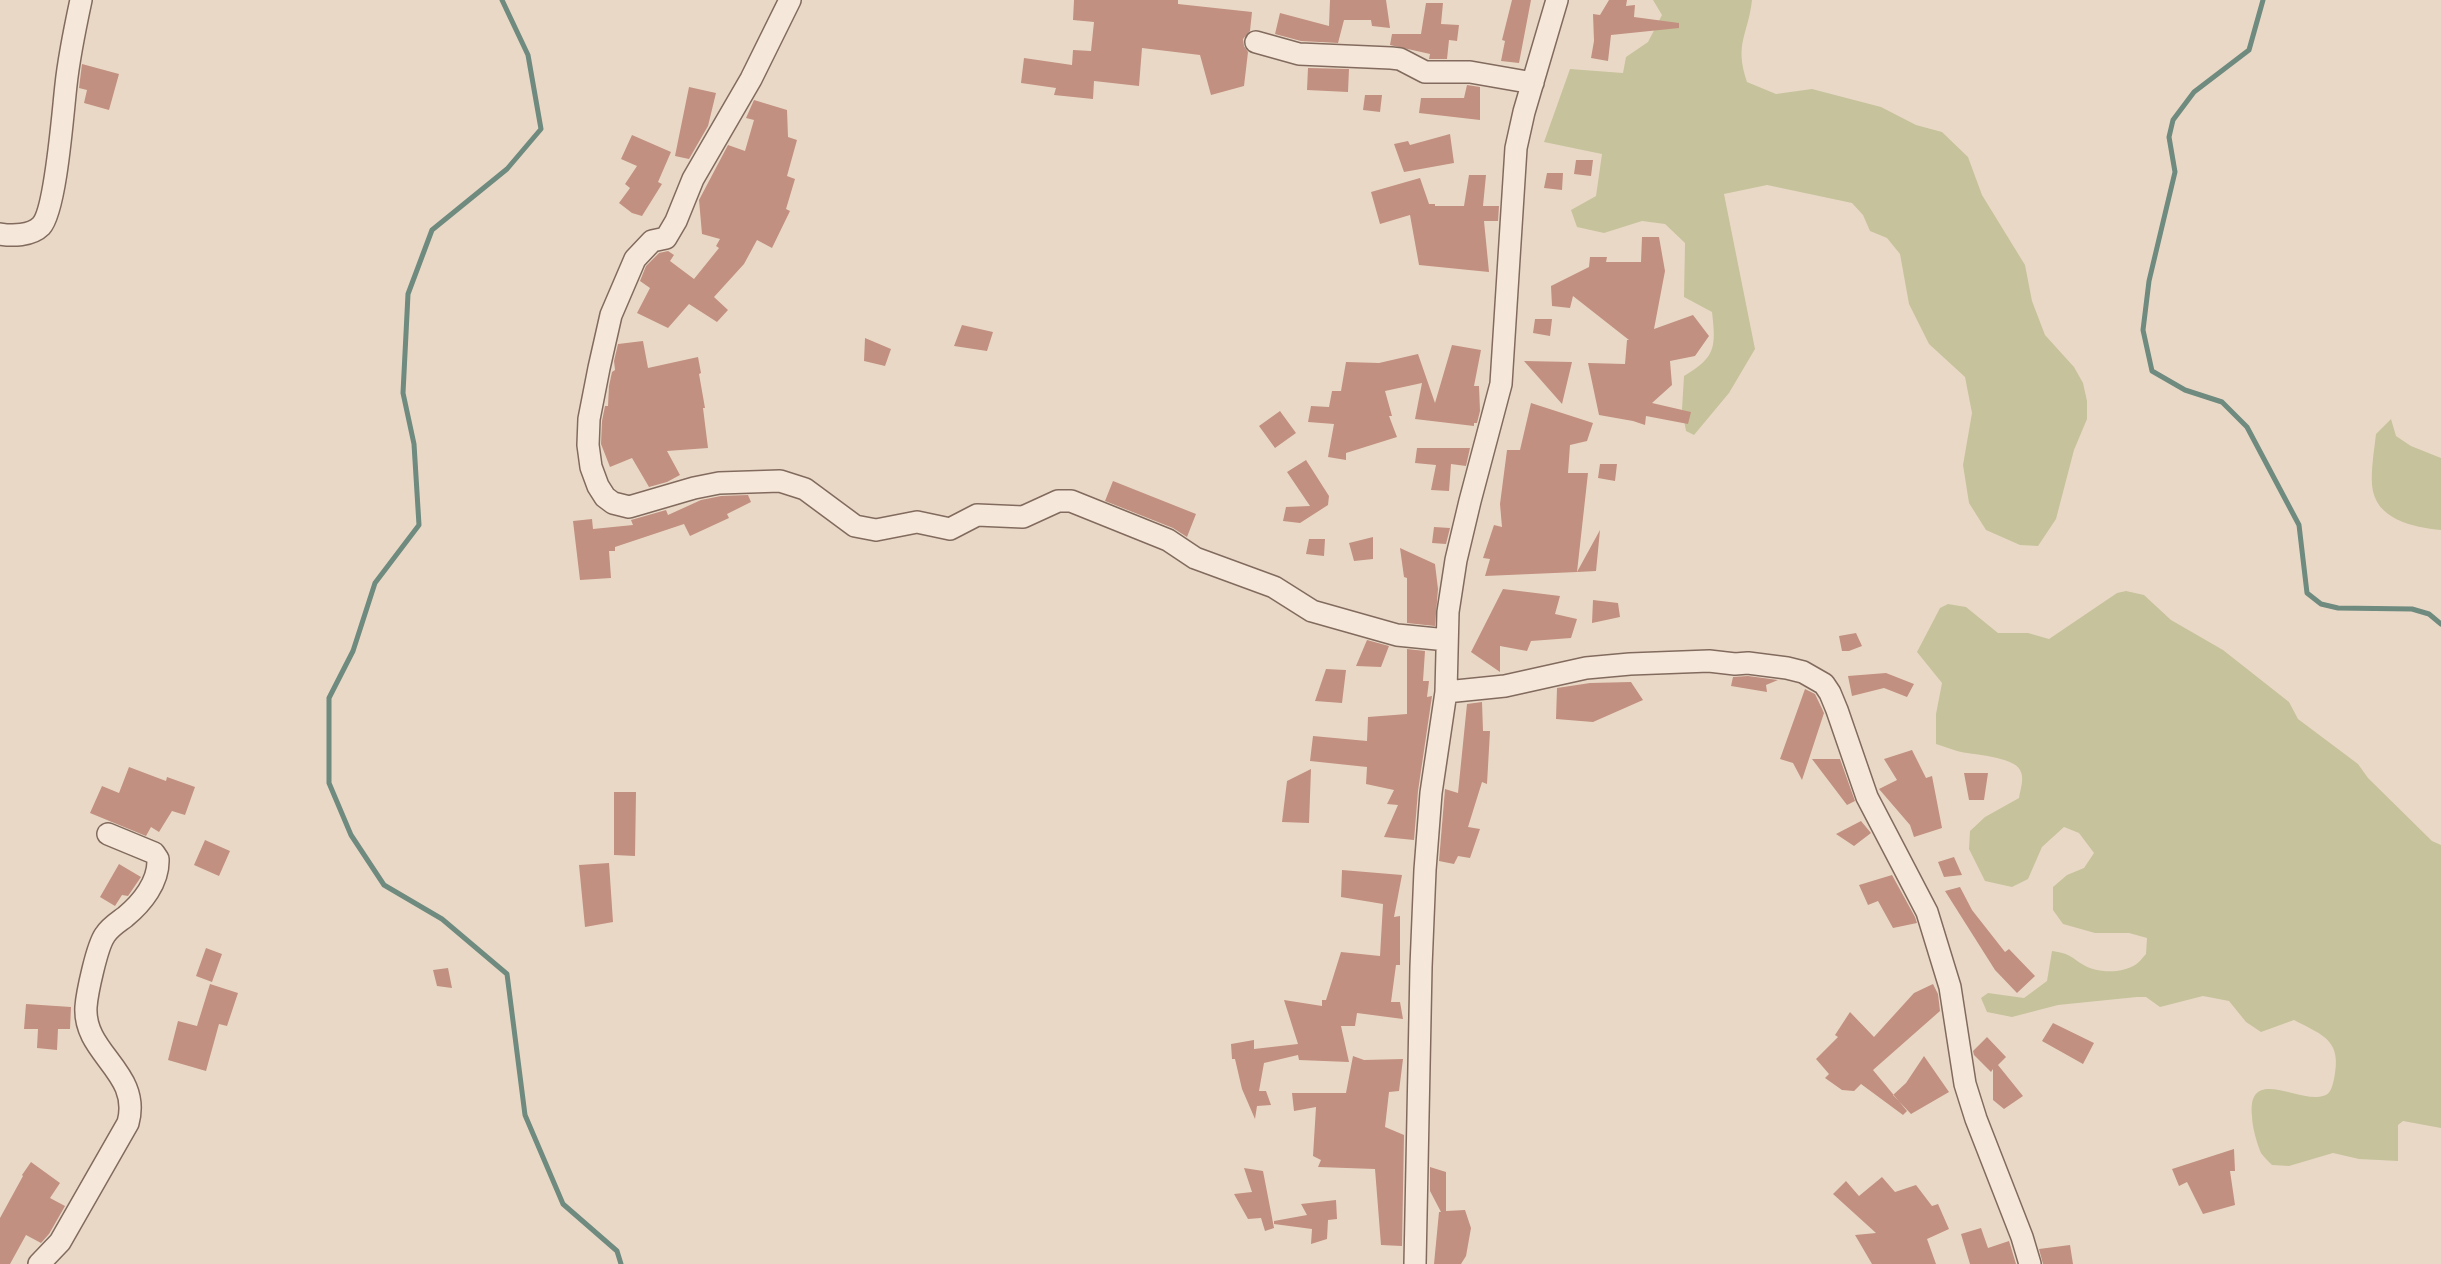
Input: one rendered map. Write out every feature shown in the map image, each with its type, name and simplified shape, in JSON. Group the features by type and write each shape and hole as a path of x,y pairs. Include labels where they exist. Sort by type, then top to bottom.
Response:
{"street":[{"path":"0,233 12,236 30,232 40,228 44,220 54,183 70,52 80,0"},
{"path":"790,0 751,79 693,179 676,222 666,238 652,241 639,252 611,315 589,419 591,467 605,497 612,503 629,507 719,483 780,481 804,489 855,526 876,530 917,522 950,529 977,515 1023,517 1058,501 1071,501 1168,540 1195,558 1273,587 1312,611 1396,635 1447,640"},
{"path":"1415,1264 1425,870 1431,793 1446,692 1448,612 1470,501 1501,384 1507,320 1514,169 1522,124 1557,0"},
{"path":"1256,42 1299,54 1400,59 1425,72 1470,72 1533,83"},
{"path":"1446,692 1504,686 1586,668 1709,661 1787,668 1803,672 1824,684 1837,710 1867,797 1927,912 1950,987 1965,1084 2030,1264"},
{"path":"39,1264 60,1242 128,1123 132,1109 129,1092 91,1033 86,1020 86,1003 101,941 112,926 138,906 156,879 158,859 154,853 108,834"}],"shaded area":[{"path":"1653,0 1752,0 1742,48 1747,82 1776,94 1812,89 1881,107 1916,125 1942,132 1968,157 1982,195 2025,265 2032,301 2045,335 2074,367 2083,383 2087,401 2087,419 2074,450 2056,519 2038,546 2020,545 1986,530 1969,503 1963,465 1972,413 1965,377 1929,344 1909,304 1900,254 1887,238 1870,231 1863,215 1852,203 1767,185 1724,194 1755,349 1729,393 1694,435 1686,431 1682,409 1684,376 1708,357 1712,350 1714,334 1712,312 1684,297 1685,243 1665,224 1642,221 1604,233 1577,227 1571,210 1596,196 1602,154 1544,142 1570,69 1623,73 1626,57 1648,42 1662,15"},
{"path":"2391,419 2396,436 2411,446 2441,458 2441,530 2397,520 2380,506 2375,497 2372,473 2376,434"},
{"path":"2126,591 2144,595 2171,620 2223,650 2289,702 2298,719 2358,764 2368,778 2432,841 2441,845 2441,1128 2403,1121 2398,1125 2398,1161 2359,1159 2333,1153 2289,1166 2272,1165 2261,1153 2252,1120 2253,1101 2257,1092 2266,1089 2313,1097 2323,1096 2329,1092 2333,1082 2336,1066 2329,1041 2294,1020 2261,1032 2246,1022 2229,1001 2203,996 2160,1007 2146,997 2137,997 2058,1005 2012,1017 1987,1012 1981,998 1988,993 2024,998 2047,981 2052,951 2068,955 2094,969 2115,971 2129,968 2146,954 2147,938 2129,933 2095,933 2063,924 2053,910 2053,887 2067,875 2084,868 2094,853 2079,833 2064,827 2042,847 2028,879 2012,887 1985,881 1969,849 1970,831 1985,817 2019,798 2021,773 2016,765 2009,762 1936,744 1936,714 1942,683 1917,652 1940,608 1948,604 1966,607 1998,633 2028,633 2049,639 2117,593"}],"building":[{"path":"1074,0 1178,0 1178,4 1252,12 1250,31 1243,39 1248,52 1244,86 1211,95 1200,55 1142,48 1139,86 1094,81 1093,99 1054,95 1056,88 1021,83 1024,58 1072,65 1073,50 1091,51 1094,22 1073,20"},
{"path":"1330,0 1386,0 1390,28 1372,26 1371,20 1344,20 1338,43 1301,41 1275,34 1280,13 1329,26"},
{"path":"1512,0 1531,0 1519,63 1501,61 1505,41 1502,40"},
{"path":"1609,0 1627,0 1626,6 1635,5 1634,17 1679,23 1679,28 1611,35 1608,61 1591,58 1594,41 1593,14 1600,15"},
{"path":"1426,3 1443,3 1441,24 1459,25 1457,41 1449,40 1447,59 1429,59 1430,54 1390,45 1392,34 1421,34"},
{"path":"82,64 119,74 109,110 84,103 87,90 79,88"},
{"path":"1308,68 1349,69 1348,92 1307,90"},
{"path":"1467,85 1480,87 1480,120 1419,113 1421,98 1464,98"},
{"path":"689,87 716,93 708,126 689,159 675,156"},
{"path":"1365,95 1382,95 1380,112 1363,110"},
{"path":"754,100 787,110 788,137 797,140 787,176 795,179 786,209 790,211 772,248 757,240 744,264 714,297 728,310 717,322 689,304 668,328 637,313 650,288 640,281 646,266 659,253 668,251 674,255 670,261 694,279 719,248 716,246 720,239 702,234 699,200 728,145 745,151 754,120 746,118"},
{"path":"1450,134 1454,163 1404,172 1394,144 1408,141 1410,145"},
{"path":"632,135 671,152 658,182 662,184 642,216 632,213 619,203 630,188 625,184 637,166 621,159"},
{"path":"1576,160 1593,160 1591,176 1574,174"},
{"path":"1547,173 1563,173 1562,190 1544,188"},
{"path":"1469,175 1486,175 1483,206 1499,206 1498,221 1484,221 1489,272 1419,265 1410,215 1380,224 1371,192 1420,178 1429,204 1464,206"},
{"path":"1642,237 1659,237 1665,271 1654,329 1693,315 1709,336 1695,356 1670,361 1672,385 1652,403 1691,412 1688,424 1646,416 1645,425 1599,415 1588,363 1625,364 1629,340 1573,296 1570,308 1552,306 1551,286 1589,267 1590,257 1607,257 1606,262 1641,262"},
{"path":"1535,319 1552,319 1550,336 1533,333"},
{"path":"962,325 993,332 987,351 954,346"},
{"path":"865,338 891,349 885,366 864,361"},
{"path":"643,341 648,368 698,357 708,448 667,451 680,475 649,487 632,458 610,467 601,444 602,421 605,406 608,406 609,386 612,372 615,370 618,344"},
{"path":"1452,345 1481,350 1474,386 1479,386 1480,411 1474,426 1415,419 1422,383 1385,391 1392,416 1389,416 1397,437 1346,453 1346,460 1328,457 1334,424 1308,422 1311,406 1329,407 1332,391 1341,391 1346,362 1379,363 1418,354 1435,403"},
{"path":"1524,361 1572,362 1562,404"},
{"path":"1531,403 1593,423 1587,441 1570,445 1568,473 1588,473 1577,572 1485,576 1490,559 1483,558 1494,525 1502,527 1500,504 1507,450 1520,450"},
{"path":"1280,411 1296,433 1275,448 1259,426"},
{"path":"1417,448 1470,448 1466,466 1451,464 1449,491 1431,490 1436,465 1415,463"},
{"path":"1306,460 1329,496 1328,505 1300,523 1283,521 1286,507 1310,506 1287,472"},
{"path":"1600,464 1617,464 1615,481 1598,478"},
{"path":"1113,481 1196,514 1187,537 1173,528 1105,501"},
{"path":"748,495 751,502 727,514 729,518 690,536 684,524 615,547 615,551 609,551 611,578 580,580 573,521 592,519 593,529 633,525 631,520 666,510 668,515 701,500"},
{"path":"1434,527 1450,528 1446,544 1432,543"},
{"path":"1600,530 1596,571 1577,572"},
{"path":"1373,537 1373,559 1354,561 1349,543"},
{"path":"1309,539 1325,539 1324,556 1306,554"},
{"path":"1400,548 1435,564 1438,589 1435,626 1407,623 1407,578 1404,577"},
{"path":"1503,589 1560,596 1555,614 1577,619 1571,638 1531,641 1527,651 1500,646 1500,672 1471,652"},
{"path":"1593,600 1618,603 1620,617 1592,623"},
{"path":"1856,633 1862,646 1842,651 1839,636"},
{"path":"1367,640 1389,646 1381,667 1356,666"},
{"path":"1407,649 1425,651 1423,681 1429,681 1427,697 1432,696 1418,791 1414,840 1384,837 1398,805 1387,804 1394,790 1366,784 1367,767 1310,761 1313,736 1367,741 1368,717 1407,714"},
{"path":"1326,669 1346,670 1342,703 1315,701"},
{"path":"1886,673 1914,684 1907,697 1884,688 1852,696 1848,676"},
{"path":"1733,677 1778,680 1766,685 1767,692 1731,686"},
{"path":"1631,682 1643,700 1593,722 1556,719 1557,688 1590,683"},
{"path":"1805,689 1815,694 1824,713 1802,780 1793,763 1780,759"},
{"path":"1482,702 1483,731 1490,731 1487,784 1482,782 1468,827 1480,829 1470,858 1458,856 1454,864 1439,861 1445,789 1458,793 1467,704"},
{"path":"1912,750 1926,778 1932,776 1942,828 1914,837 1910,825 1879,789 1897,780 1884,759"},
{"path":"1812,759 1840,759 1855,801 1847,805"},
{"path":"129,767 166,781 167,777 195,787 185,815 172,811 159,832 151,827 146,836 90,813 102,786 119,793"},
{"path":"1311,769 1309,823 1282,822 1287,781"},
{"path":"1964,773 1988,773 1984,800 1969,800"},
{"path":"614,792 636,792 635,856 614,855"},
{"path":"1861,821 1871,833 1854,846 1836,834"},
{"path":"205,840 230,851 219,876 194,865"},
{"path":"1954,857 1962,875 1944,877 1938,862"},
{"path":"609,863 613,922 585,927 579,865"},
{"path":"119,864 141,877 128,896 122,895 115,906 100,897"},
{"path":"1342,870 1402,875 1394,917 1400,916 1400,965 1396,965 1391,1002 1400,1002 1403,1019 1357,1013 1355,1026 1341,1026 1349,1062 1299,1060 1298,1055 1264,1063 1259,1091 1266,1091 1271,1105 1257,1106 1255,1119 1242,1089 1235,1059 1232,1059 1231,1044 1254,1040 1254,1049 1298,1044 1284,1000 1322,1006 1341,952 1380,956 1383,904 1341,897"},
{"path":"1892,875 1917,923 1893,928 1878,901 1868,905 1859,885"},
{"path":"1960,887 1972,910 2005,952 2009,949 2035,976 2017,993 1995,970 1945,891"},
{"path":"206,948 222,954 212,982 196,976"},
{"path":"448,968 452,988 437,986 433,970"},
{"path":"210,984 238,993 227,1026 219,1024 206,1071 168,1060 178,1021 197,1026"},
{"path":"1933,984 1938,994 1940,1011 1873,1070 1907,1111 1903,1115 1861,1084 1854,1091 1842,1090 1825,1078 1829,1074 1816,1059 1838,1037 1835,1035 1850,1012 1874,1037 1914,993"},
{"path":"26,1004 71,1007 70,1029 58,1029 57,1050 37,1048 38,1029 24,1029"},
{"path":"2053,1023 2094,1043 2083,1064 2042,1041"},
{"path":"1987,1037 2006,1057 1998,1065 2023,1096 2004,1109 1993,1100 1993,1069 1991,1072 1973,1051"},
{"path":"1353,1056 1364,1060 1403,1059 1399,1091 1389,1092 1385,1127 1404,1135 1402,1246 1381,1245 1375,1169 1318,1167 1321,1160 1313,1156 1316,1107 1294,1111 1292,1093 1346,1093"},
{"path":"1924,1056 1949,1092 1911,1114 1893,1095 1906,1083"},
{"path":"2234,1149 2235,1171 2230,1171 2235,1205 2203,1214 2187,1182 2179,1186 2172,1169"},
{"path":"31,1162 60,1183 50,1198 65,1206 41,1243 26,1235 10,1264 0,1264 0,1218"},
{"path":"1430,1167 1446,1172 1446,1211 1465,1210 1471,1228 1466,1256 1461,1264 1434,1264 1441,1212 1430,1191"},
{"path":"1244,1168 1263,1171 1274,1228 1265,1231 1261,1218 1248,1219 1234,1194 1252,1192"},
{"path":"1882,1177 1895,1192 1916,1185 1932,1206 1938,1204 1949,1229 1927,1239 1936,1264 1872,1264 1855,1235 1876,1233 1833,1194 1846,1181 1859,1196"},
{"path":"1336,1200 1337,1219 1328,1220 1327,1239 1311,1244 1312,1229 1274,1224 1274,1221 1307,1215 1301,1204"},
{"path":"1981,1228 1988,1248 2009,1241 2016,1264 1970,1264 1961,1234"},
{"path":"2070,1245 2073,1264 2043,1264 2039,1249"}],"waterway":[{"path":"502,0 528,55 541,129 507,169 432,230 408,294 403,393 414,444 419,525 375,583 353,651 329,698 329,783 351,835 384,885 442,919 507,974 525,1115 563,1204 617,1251 621,1264"},
{"path":"2263,0 2249,50 2194,92 2173,120 2169,137 2175,172 2149,281 2143,330 2152,371 2185,390 2222,402 2247,427 2299,525 2307,593 2321,604 2338,608 2412,609 2429,614 2441,624"}]}
